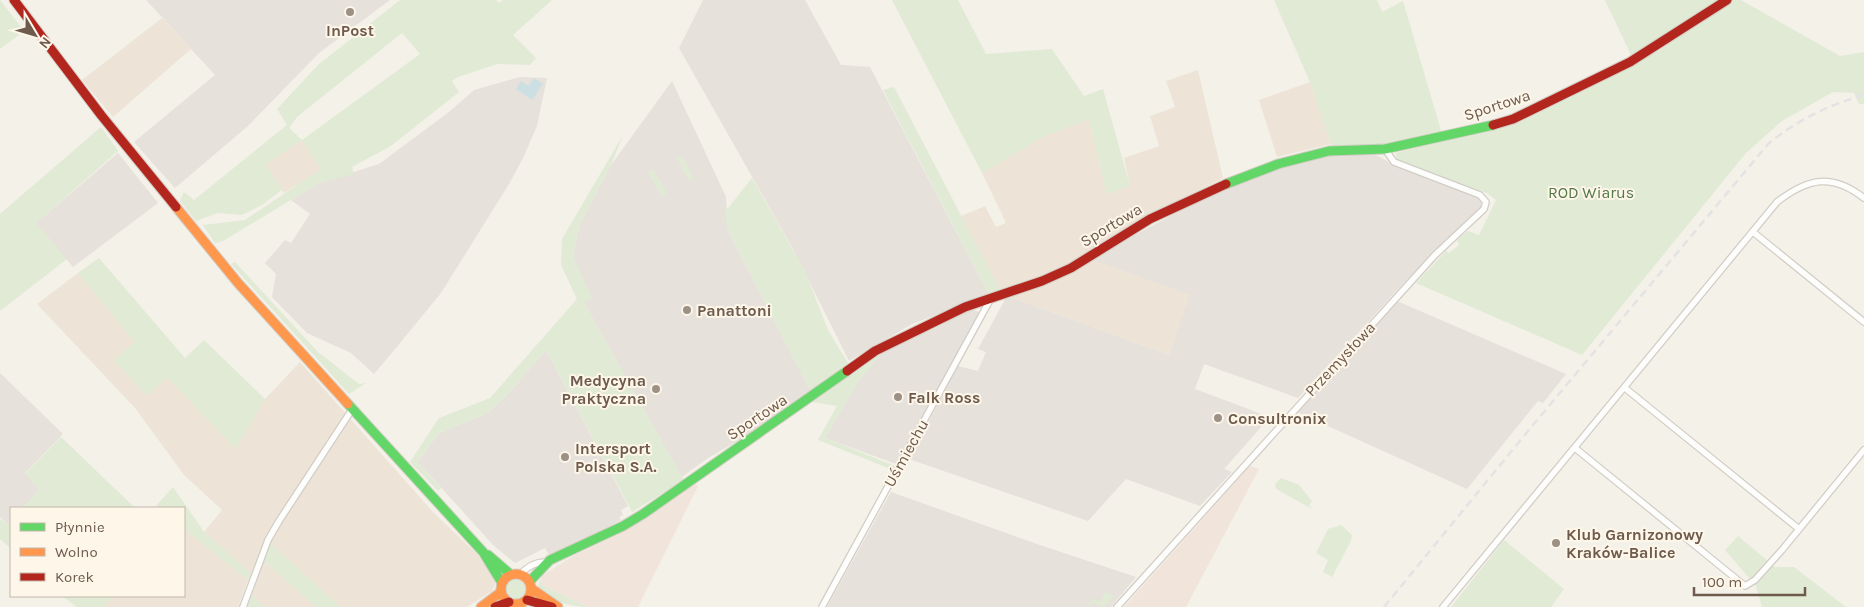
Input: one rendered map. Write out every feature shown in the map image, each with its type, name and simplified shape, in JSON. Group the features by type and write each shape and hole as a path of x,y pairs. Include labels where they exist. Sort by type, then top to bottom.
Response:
{"street":[{"path":"14,0 54,54 238,282 483,552 531,585 558,607"},
{"name":"Sportowa","path":"531,585 547,562 644,514 875,351 956,311 1042,281 1071,268 1150,218 1250,174 1278,164 1329,151 1385,149 1483,128 1513,119 1630,62 1727,0"},
{"name":"Przemysłowa","path":"1117,607 1436,255 1484,209 1486,202 1482,196 1394,162 1385,149"},
{"path":"1443,607 1777,202 1801,185 1818,181 1839,183 1864,198"},
{"path":"1753,232 1864,322"},
{"name":"Uśmiechu","path":"822,607 990,300"},
{"path":"1625,388 1798,529"},
{"path":"243,607 272,533 293,496 352,408"},
{"path":"1575,448 1745,586 1755,580 1864,450"},
{"path":"483,552 508,602"},
{"name":"Sportowa","path":"515,574 540,561 547,562"},
{"path":"481,607 515,574"},
{"path":"526,600 531,585"},
{"path":"495,607 508,602 518,604 526,600 552,607"}],"shaded area":[{"path":"146,0 390,0 319,53 248,126 175,188 134,142 215,75"},
{"path":"703,0 805,0 841,65 870,67 989,295 912,324 849,361 793,249 679,48"},
{"path":"162,18 191,49 113,117 82,80"},
{"path":"1198,70 1223,178 1124,230 1129,238 1092,259 1191,295 1169,355 1007,296 1004,298 961,216 985,206 996,227 1006,223 982,173 1040,138 1089,119 1107,194 1130,186 1124,158 1159,146 1150,116 1175,107 1166,81"},
{"path":"520,77 547,78 537,126 523,158 509,184 441,293 400,343 374,374 351,353 307,333 272,297 276,274 265,263 285,240 291,243 310,214 291,200 319,183 379,164 449,112 474,90"},
{"path":"534,78 543,84 532,100 516,89 521,81 528,86"},
{"path":"672,81 726,197 728,231 811,392 760,428 708,458 682,477 584,303 573,256 580,224 611,165"},
{"path":"1310,82 1331,144 1277,157 1259,100"},
{"path":"302,140 322,169 284,193 266,164"},
{"path":"1371,152 1392,164 1476,195 1481,201 1481,207 1402,285 1298,398 1204,364 1195,389 1270,417 1224,469 1232,472 1200,506 1126,479 1088,521 909,459 958,366 978,371 986,352 978,349 1007,296 1169,355 1190,295 1091,259 1222,188 1287,163 1330,153"},
{"path":"118,153 158,203 73,267 36,223"},
{"path":"78,273 135,342 114,360 167,377 236,448 265,399 300,362 433,512 478,555 493,576 495,584 492,591 467,607 340,607 266,540 252,574 204,532 222,510 184,475 135,408 37,304"},
{"path":"1397,301 1566,374 1543,403 1538,401 1467,489 1297,412"},
{"path":"972,309 981,313 896,464 825,438 858,382 886,348 936,328 947,322 948,317"},
{"path":"546,350 628,506 621,510 623,515 619,517 621,520 550,556 545,548 515,563 493,545 418,462 439,433 488,413 510,392"},
{"path":"0,373 63,434 25,473 39,490 23,507 10,507 10,521 7,524 0,517"},
{"path":"1250,466 1259,469 1186,607 1124,607"},
{"path":"693,483 698,486 638,607 588,607 541,585 542,576 573,556 618,535"},
{"path":"891,492 1136,577 1111,607 827,607"},
{"path":"185,530 248,580 238,607 104,607 112,597 185,597"},
{"path":"263,560 316,607 265,607 252,595"}],"green space":[{"path":"0,0 24,31 0,49"},
{"path":"400,0 496,0 499,3 503,0 552,0 513,35 536,58 530,65 497,64 458,77 452,81 459,92 391,146 352,167 354,174 319,183 223,241 215,243 203,225 245,220 321,169 302,140 266,164 282,190 262,205 242,215 217,213 196,221 180,201 184,192 194,200 287,125 277,109 318,65","holes":["402,33 420,54 302,140 289,128 297,117"]},
{"path":"892,0 958,0 986,54 1052,49 1084,96 1103,89 1130,186 1107,194 1089,119 1043,137 982,173"},
{"path":"1274,0 1377,0 1382,12 1403,1 1442,134 1389,144 1332,147 1310,82"},
{"path":"1605,0 1722,0 1632,57"},
{"name":"ROD Wiarus","path":"1732,0 1741,0 1840,56 1864,52 1864,104 1859,104 1854,93 1833,92 1782,121 1746,153 1582,355 1416,283 1446,251 1449,253 1459,245 1457,240 1468,231 1479,235 1496,200 1487,193 1400,162 1396,158 1396,153 1525,118 1660,50"},
{"path":"894,87 1000,290 989,295 883,90"},
{"path":"101,127 118,151 36,223 67,259 0,311 0,214"},
{"path":"623,135 611,165 580,224 573,256 592,298 584,303 684,480 632,512 546,350 510,392 488,413 439,433 418,462 441,488 438,491 410,462 439,418 490,398 577,299 561,265 562,239"},
{"path":"676,157 684,159 694,179 689,181"},
{"path":"653,169 667,193 661,196 648,172"},
{"path":"752,178 805,271 828,330 848,363 845,368 811,392 728,231 725,212"},
{"path":"99,258 185,358 204,340 265,399 236,449 167,377 147,396 114,360 135,342 78,273"},
{"path":"235,262 318,352 359,384 366,383 349,394 231,264"},
{"path":"886,348 858,382 825,438 895,466 893,470 818,440 837,406 812,402"},
{"path":"61,437 134,507 23,507 39,490 25,474"},
{"path":"1281,478 1299,485 1312,501 1309,505 1312,509 1276,489 1275,484"},
{"path":"173,487 204,532 252,574 248,580 185,530 185,507 156,506"},
{"path":"0,519 7,524 10,521 10,548 0,539"},
{"path":"1341,525 1352,535 1351,541 1332,577 1323,572 1328,560 1316,553 1328,529"},
{"path":"1738,536 1775,567 1794,567 1846,607 1762,607 1756,586 1725,550"},
{"path":"1504,540 1564,589 1551,607 1451,607"},
{"path":"270,543 340,607 316,607 263,560"},
{"path":"542,576 541,585 588,607 575,606 548,596 538,586"},
{"path":"516,578 524,581 527,589 524,597 516,600 508,597 505,589 508,581"},
{"path":"1104,592 1114,596 1104,607 1092,603 1090,606 1088,605 1092,598 1101,602"},
{"path":"252,595 265,607 247,607"},
{"path":"63,597 112,597 104,607 77,607"}],"railway":[{"path":"1384,607 1528,431 1769,143 1791,127 1814,114 1838,103 1864,95"}],"traffic: fast":[{"path":"1226,184 1278,164 1329,151 1385,149 1493,125"},
{"path":"530,581 550,560 623,526 643,514 847,371"},
{"path":"348,404 483,552 502,583"},
{"path":"488,555 510,574"}],"traffic: slow":[{"path":"176,207 238,283 348,404"},
{"path":"516,574 527,578 531,589 527,600 516,604 505,600 501,589 505,578 516,574"},
{"path":"532,589 558,607"},
{"path":"481,607 501,592"}],"traffic: jam":[{"path":"14,0 101,115 176,207"},
{"path":"1493,125 1513,119 1630,62 1727,0"},
{"path":"847,371 875,351 965,307 1042,281 1071,268 1150,219 1226,184"},
{"path":"527,600 552,607"},
{"path":"495,607 509,602"}],"place":[{"name":"InPost","path":"350,12"},
{"name":"Panattoni","path":"687,310"},
{"name":"Medycyna Praktyczna","path":"656,389"},
{"name":"Falk Ross","path":"898,397"},
{"name":"Consultronix","path":"1218,418"},
{"name":"Intersport Polska S.A.","path":"565,457"},
{"name":"Klub Garnizonowy Kraków-Balice","path":"1556,543"}]}
